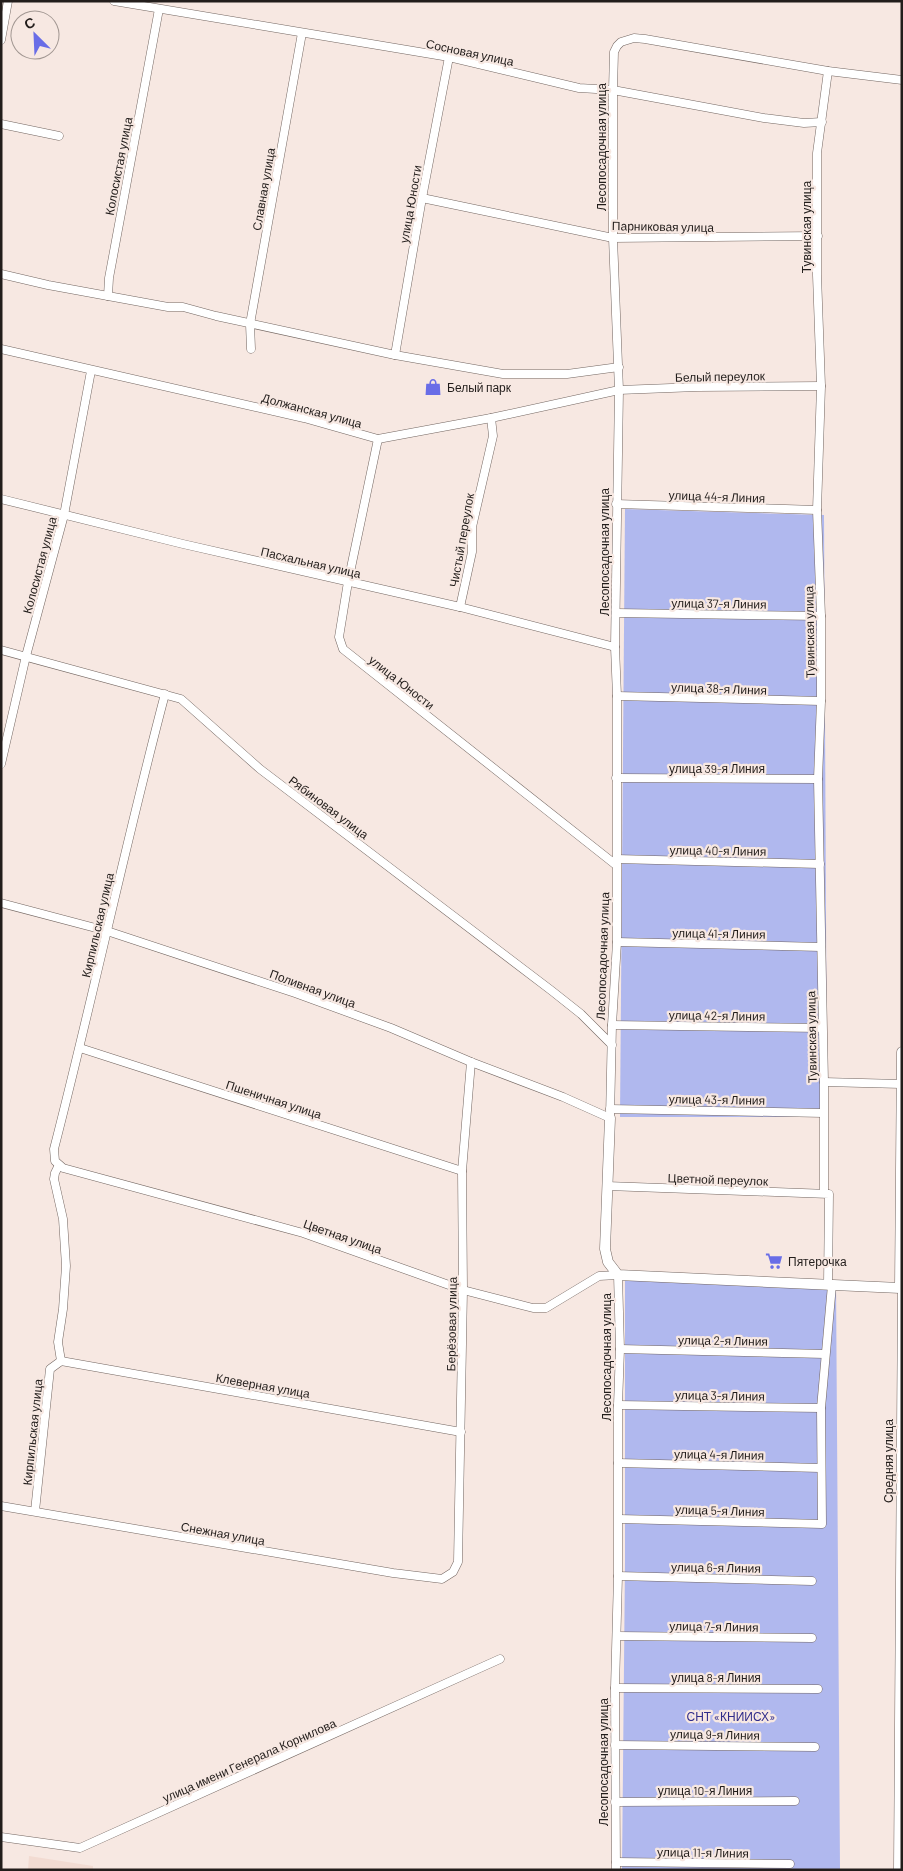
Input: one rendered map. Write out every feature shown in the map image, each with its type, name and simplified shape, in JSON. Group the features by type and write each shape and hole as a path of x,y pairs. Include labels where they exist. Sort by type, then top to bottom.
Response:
{"street":[{"path":"1,40 8,1"},
{"name":"Сосновая улица","path":"114,1 449,57 579,88 613,90 764,118 804,123 822,122"},
{"name":"Колосистая улица","path":"108,296 109,278 159,9"},
{"name":"Славная улица","path":"250,349 250,324 302,33"},
{"name":"Лесопосадочная улица","path":"616,1866 614,1688 617,1636 620,1349 618,1275 608,1262 605,1249 612,1025 617,942 617,696 615,647 617,613 616,504 619,366 613,238 614,52 622,42 634,38 828,71"},
{"name":"улица Юности","path":"395,355 449,57"},
{"path":"828,71 902,80"},
{"name":"Тувинская улица","path":"822,1524 820,1468 821,1408 830,1285 823,1112 818,779 821,701 821,616 817,510 821,386 817,275 817,153 828,71"},
{"path":"1,124 59,136"},
{"name":"Парниковая улица","path":"422,198 613,238 818,236"},
{"path":"1,274 48,285 168,307 183,307 250,324 395,355 503,374 567,374 619,366"},
{"name":"Должанская улица","path":"1,349 91,371 168,386 274,411 378,439 491,418 619,390"},
{"name":"Колосистая улица","path":"1,764 26,656 64,515 91,371"},
{"name":"Белый переулок","path":"619,390 821,386"},
{"name":"Чистый переулок","path":"460,607 472,552 472,527 493,436 491,418"},
{"name":"улица Юности","path":"378,439 348,582 339,638 343,650 616,862"},
{"name":"Пасхальная улица","path":"1,499 460,607 615,647"},
{"name":"улица 44-я Линия","path":"616,504 817,510"},
{"name":"улица 37-я Линия","path":"617,613 821,616"},
{"name":"Рябиновая улица","path":"1,650 181,699 260,769 552,991 581,1014 612,1045"},
{"name":"Кирпильская улица","path":"35,1512 50,1369 61,1361 58,1342 63,1309 66,1266 63,1219 54,1179 57,1163 54,1149 165,694"},
{"name":"улица 38-я Линия","path":"617,696 821,701"},
{"name":"улица 39-я Линия","path":"616,778 818,779"},
{"name":"улица 40-я Линия","path":"616,862 820,864"},
{"name":"Поливная улица","path":"1,904 107,932 295,993 391,1028 471,1062 610,1114"},
{"name":"улица 41-я Линия","path":"617,942 821,947"},
{"name":"улица 42-я Линия","path":"612,1025 822,1028"},
{"name":"Пшеничная улица","path":"80,1048 462,1171"},
{"name":"Средняя улица","path":"898,1870 902,1052"},
{"name":"Берёзовая улица","path":"442,1579 453,1572 458,1562 464,1290 462,1171 471,1062"},
{"path":"824,1082 901,1084"},
{"name":"улица 43-я Линия","path":"610,1114 823,1112"},
{"name":"Цветная улица","path":"57,1163 303,1233 464,1290 534,1308 546,1308 599,1276 618,1275"},
{"name":"Цветной переулок","path":"607,1186 826,1193"},
{"path":"618,1275 901,1288"},
{"name":"улица 2-я Линия","path":"620,1349 825,1354"},
{"name":"Клеверная улица","path":"61,1361 461,1432"},
{"name":"улица 3-я Линия","path":"618,1405 821,1408"},
{"name":"улица 4-я Линия","path":"618,1463 820,1468"},
{"name":"Снежная улица","path":"1,1506 393,1573 442,1579"},
{"name":"улица 5-я Линия","path":"619,1519 822,1524"},
{"name":"улица 6-я Линия","path":"618,1576 812,1580"},
{"name":"улица 7-я Линия","path":"617,1636 812,1638"},
{"name":"улица имени Генерала Корнилова","path":"1,1837 80,1848 500,1660"},
{"name":"улица 8-я Линия","path":"614,1688 818,1689"},
{"name":"улица 9-я Линия","path":"615,1744 814,1747"},
{"name":"улица 10-я Линия","path":"615,1802 795,1801"},
{"name":"улица 11-я Линия","path":"616,1866 790,1864"}],"shaded area":[{"path":"29,1856 93,1866 93,1870 28,1870"}],"green space":[{"path":"625,509 824,515 827,1117 620,1117"},
{"name":"СНТ «КНИИСХ»","path":"625,1273 836,1281 840,1870 622,1870"}],"place":[{"name":"Белый парк","path":"433,387"},
{"name":"Пятерочка","path":"774,1261"}]}
